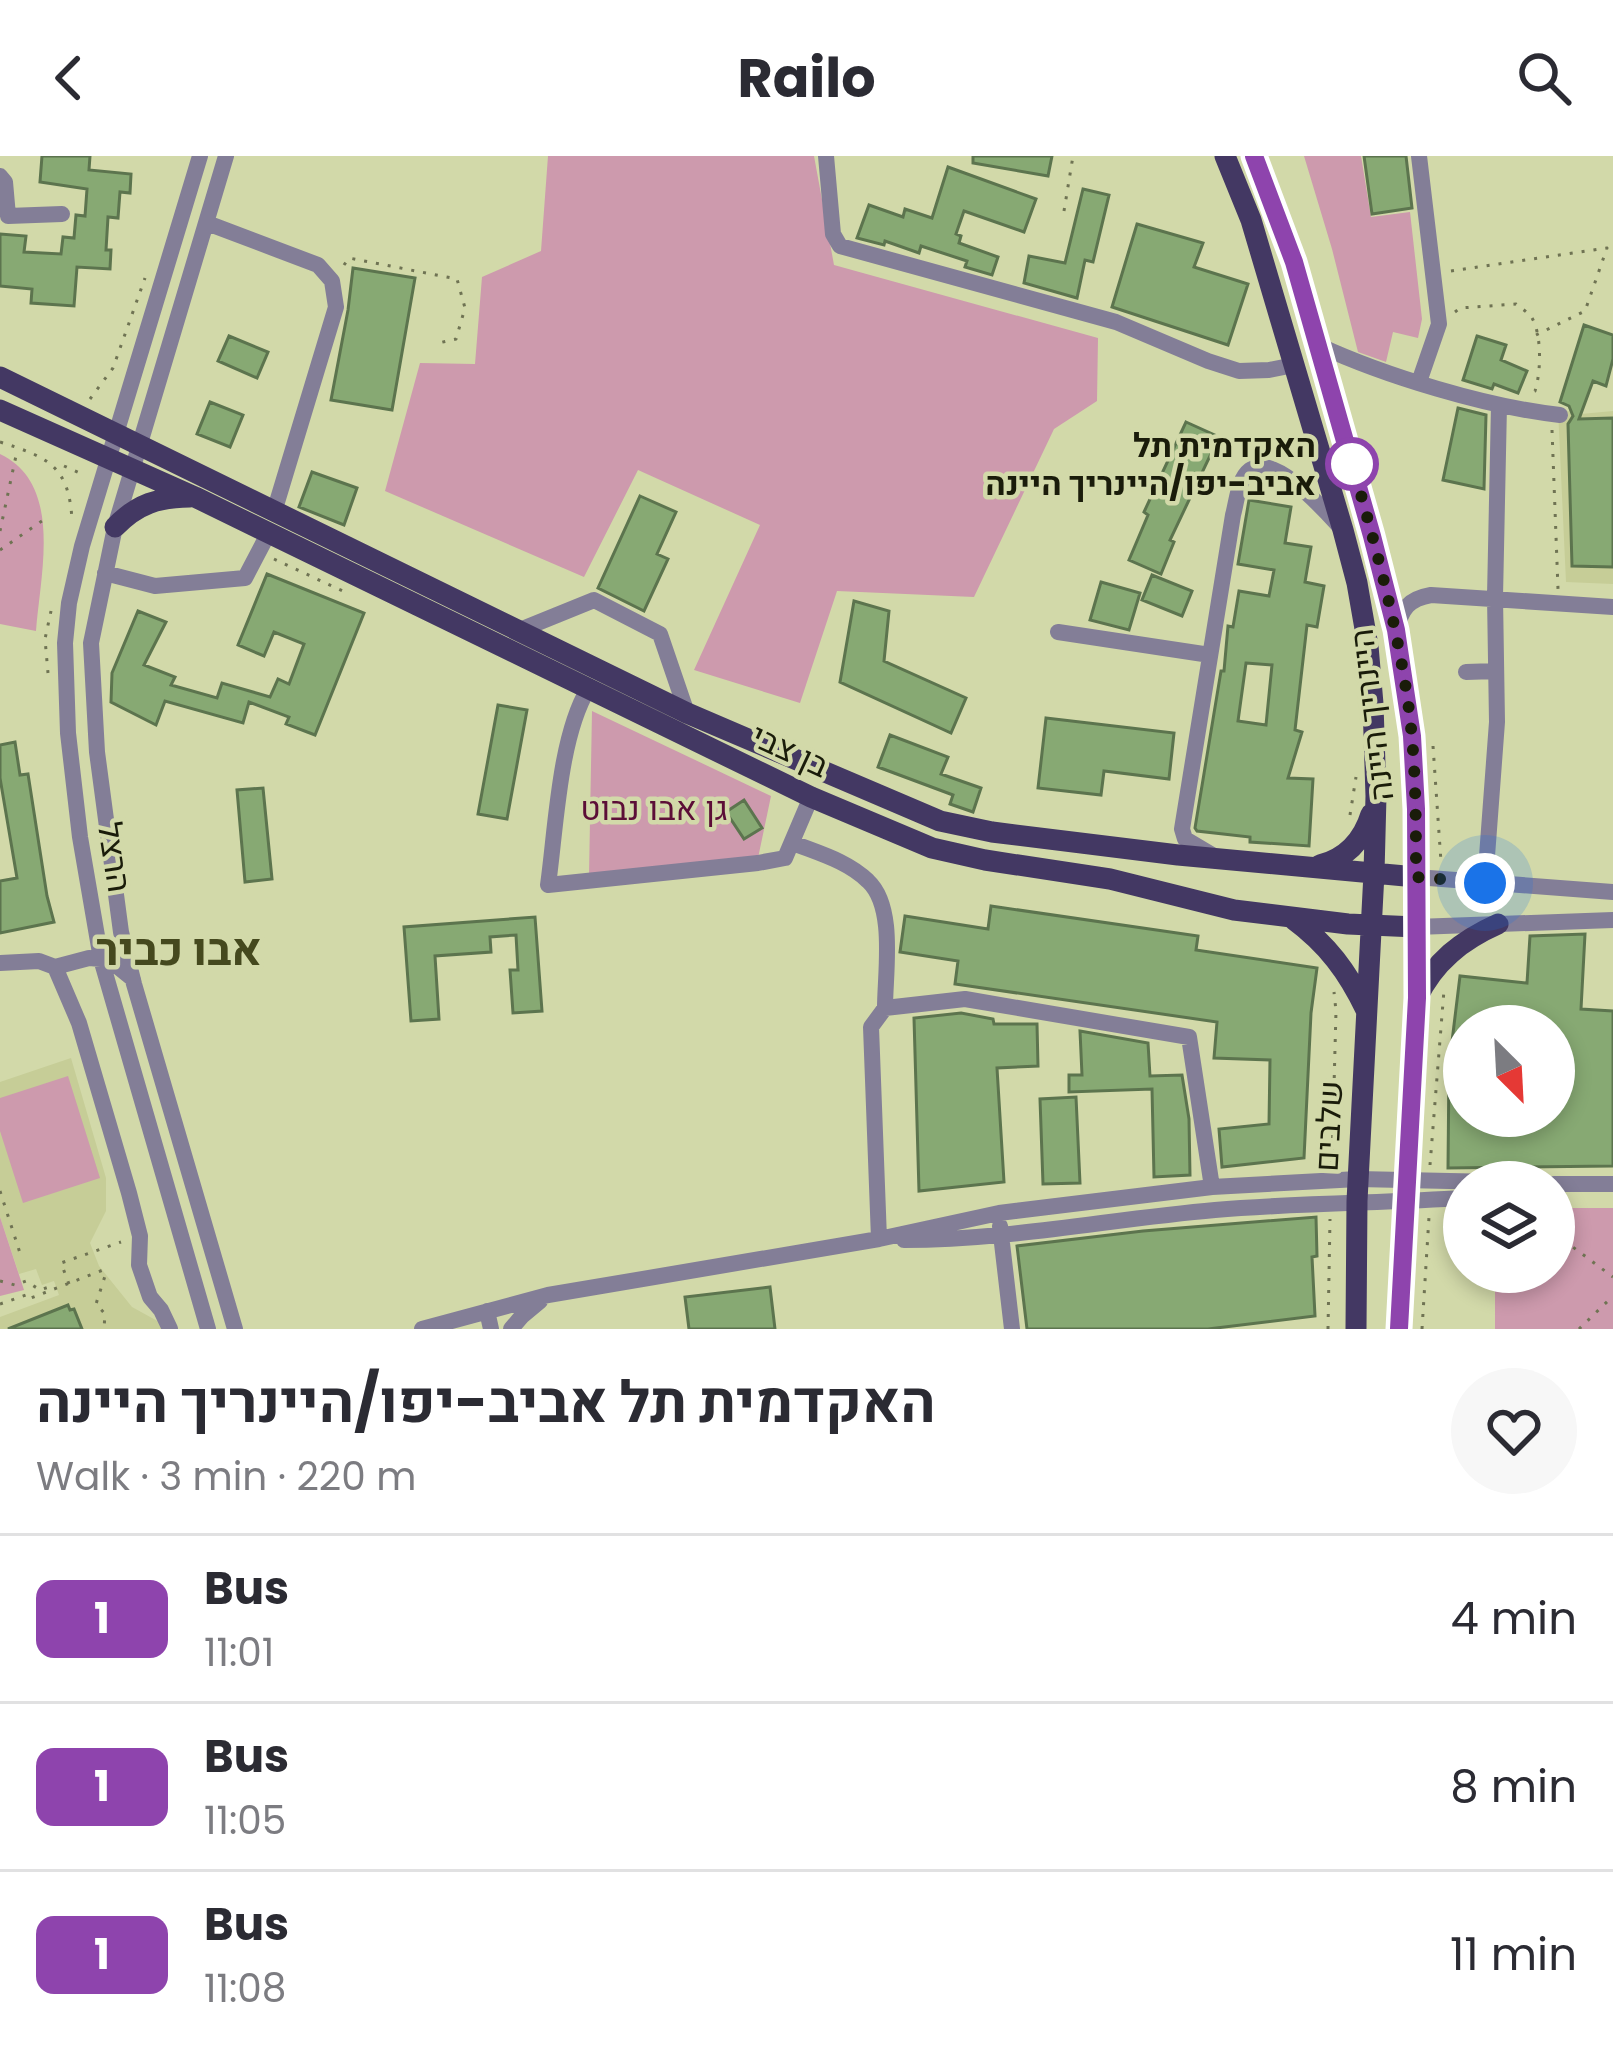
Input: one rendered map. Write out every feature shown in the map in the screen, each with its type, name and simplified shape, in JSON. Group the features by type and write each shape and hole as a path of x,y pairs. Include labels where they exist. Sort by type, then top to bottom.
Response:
{"main road":[{"name":"היינריך היינה","path":"1225,156 1251,220 1357,583 1373,704 1376,796 1371,926"},
{"name":"היינריך היינה","path":"1259,160 1294,262 1396,630 1412,736 1416,927"},
{"name":"בן צבי","path":"0,377 142,444 271,523 589,689 811,797 932,848 1110,879 1234,910 1416,927"},
{"name":"בן צבי","path":"0,410 195,497 271,523 520,630 687,713 940,820 992,832 1217,859 1416,877"},
{"path":"115,526 148,502 195,497"},
{"path":"1311,867 1336,860 1357,843 1376,796"},
{"path":"1292,919 1334,954 1367,1012"},
{"path":"1417,998 1425,981 1450,953 1498,924"},
{"name":"שלבים","path":"1355,1329 1371,926"},
{"path":"1399,1329 1417,998 1416,927"}],"street":[{"name":"הרצל","path":"200,156 77,565 65,643 69,753 101,958 208,1329"},
{"name":"הרצל","path":"226,156 115,526 92,643 98,752 121,932 235,1329"},
{"path":"826,156 833,233 840,246 1116,322 1239,371 1294,364"},
{"path":"1419,156 1439,324 1419,382"},
{"path":"0,176 5,182 8,216 62,214"},
{"path":"105,573 155,586 245,578 271,523 336,307 332,281 319,265 207,224"},
{"path":"1318,345 1419,382 1499,405 1556,415"},
{"path":"1485,883 1496,722 1499,405"},
{"path":"1217,859 1185,839 1182,830 1241,484 1250,470 1274,467 1343,530"},
{"path":"1396,630 1404,607 1421,597 1495,597 1613,607"},
{"path":"520,630 595,600 660,634 687,713"},
{"path":"1058,632 1210,655"},
{"path":"1466,672 1496,671"},
{"path":"589,689 570,741 548,885 785,858 811,797"},
{"path":"793,843 840,861 869,882 883,902 885,1008 872,1027 879,1239"},
{"name":"בן צבי","path":"1416,877 1613,892"},
{"path":"94,917 121,932"},
{"name":"בן צבי","path":"1416,927 1613,920"},
{"path":"0,963 39,961 56,967 101,958 133,979"},
{"path":"56,967 79,1023 140,1237 139,1265 150,1297 170,1329"},
{"path":"885,1008 965,999 1189,1037 1212,1187"},
{"path":"422,1329 489,1320 548,1295 879,1239 999,1213 1212,1187 1331,1180 1357,1190 1443,1187"},
{"path":"1575,1185 1613,1184"},
{"path":"879,1239 944,1240 1330,1202 1357,1190"},
{"path":"1407,1190 1443,1197"},
{"path":"999,1213 1012,1329"},
{"path":"511,1329 548,1295"}],"path":[{"path":"1064,212 1073,156"},
{"path":"1433,273 1607,248 1585,311 1536,335"},
{"path":"332,281 349,258 457,279 465,308 456,339 434,344"},
{"path":"82,416 113,368 144,280"},
{"path":"1439,324 1460,308 1516,304 1533,320 1539,352 1535,391 1499,405"},
{"path":"1556,415 1558,602"},
{"path":"0,442 48,461 69,493 72,524"},
{"path":"58,473 72,442"},
{"path":"0,531 19,448"},
{"path":"0,550 49,517"},
{"path":"1349,818 1356,771"},
{"path":"1330,980 1336,1011 1331,1180"},
{"path":"0,1191 20,1253"},
{"path":"1328,1329 1330,1202"},
{"path":"69,1284 62,1263 140,1237"},
{"path":"1575,1248 1613,1276"},
{"path":"0,1304 29,1294 31,1298 104,1270 97,1304 105,1314 104,1329"},
{"path":"0,1281 15,1285 26,1281 40,1290 52,1286 54,1290"},
{"path":"1579,1329 1613,1296"}],"shaded area":[{"path":"1558,409 1581,414 1613,411 1613,584 1566,582"},
{"path":"71,1058 106,1178 106,1211 90,1243 99,1266 132,1307 164,1329 0,1329 0,1317 59,1295 54,1281 42,1285 36,1269 19,1274 0,1217 0,1082"}],"green space":[{"path":"548,156 814,156 834,265 1098,338 1097,401 1054,429 974,597 837,591 800,703 694,670 760,525 638,470 584,577 385,491 420,363 475,364 482,277 541,251"},
{"path":"1304,156 1361,156 1371,217 1410,212 1422,319 1418,338 1393,332 1386,362 1358,352"},
{"path":"0,454 20,468 41,508 43,558 36,631 0,624"},
{"name":"גן אבו נבוט","path":"592,711 771,796 758,858 589,876"},
{"path":"68,1076 100,1178 23,1203 0,1131 0,1098"},
{"path":"1575,1208 1613,1208 1613,1329 1495,1329 1495,1293 1575,1293"},
{"path":"0,1217 24,1290 0,1296"}],"building":[{"path":"42,156 90,156 89,170 131,174 130,193 120,192 118,218 108,217 110,269 77,267 74,306 31,303 32,289 0,286 0,234 26,236 24,252 61,254 63,237 74,238 76,215 85,216 87,189 40,182"},
{"path":"973,156 1052,156 1048,176 973,163"},
{"path":"1364,156 1406,156 1412,208 1372,214"},
{"path":"948,167 1036,199 1024,232 964,211 956,234 961,236 959,243 998,257 992,275 921,246 919,253 885,241 884,245 857,238 869,205 903,217 905,209 932,218"},
{"path":"1083,189 1109,195 1093,262 1085,260 1077,298 1024,283 1029,256 1065,263"},
{"path":"1137,224 1203,243 1194,267 1248,284 1228,345 1112,307"},
{"path":"353,268 415,278 392,410 331,400"},
{"path":"1584,325 1613,335 1606,386 1593,381 1579,419 1613,418 1613,567 1572,566 1568,424 1573,416 1569,406 1560,402"},
{"path":"229,336 268,352 257,378 218,361"},
{"path":"1477,336 1506,345 1501,360 1527,371 1518,393 1463,380"},
{"path":"210,402 243,415 230,447 197,434"},
{"path":"1458,408 1486,415 1484,489 1443,480"},
{"path":"1186,422 1219,437 1170,540 1174,542 1161,574 1129,560 1148,515 1144,512"},
{"path":"312,472 357,488 344,525 299,507"},
{"path":"640,496 676,512 657,554 668,559 644,611 598,588"},
{"path":"1249,500 1291,507 1285,543 1311,547 1305,582 1324,586 1317,627 1307,625 1295,730 1302,732 1288,778 1313,779 1309,846 1250,842 1250,837 1195,828 1228,626 1233,627 1239,591 1269,596 1274,570 1238,564","holes":["1246,663 1272,665 1266,725 1238,721"]},
{"path":"267,574 364,613 315,735 286,724 289,717 249,702 243,723 165,701 156,725 111,702 112,673 138,611 166,622 144,665 175,677 171,685 217,698 222,683 270,697 278,679 289,684 304,644 274,632 264,656 238,645"},
{"path":"1152,575 1192,591 1182,616 1142,600"},
{"path":"1101,582 1140,593 1129,630 1090,620"},
{"path":"854,601 889,611 884,661 966,698 951,733 840,682"},
{"path":"498,705 527,710 507,819 478,814"},
{"path":"1046,718 1174,733 1169,779 1104,771 1101,795 1038,788"},
{"path":"890,735 948,757 941,774 981,788 973,812 950,804 953,795 878,767"},
{"path":"15,742 20,775 28,774 54,922 0,933 0,881 17,878 0,778 0,745"},
{"path":"263,788 272,879 245,882 237,790"},
{"path":"744,800 762,828 744,839 726,812"},
{"path":"991,906 1198,936 1196,950 1317,968 1304,1158 1222,1167 1219,1129 1269,1124 1270,1060 1214,1058 1217,1022 955,984 958,961 900,952 905,916 988,929"},
{"path":"535,917 542,1011 513,1013 510,970 518,970 516,935 490,937 491,952 435,956 439,1019 411,1021 404,927"},
{"path":"1585,934 1581,1009 1613,1011 1613,1166 1575,1166 1575,1161 1448,1161 1448,1137 1575,1137 1575,1005 1456,1005 1460,976 1527,983 1530,936"},
{"path":"961,1013 993,1019 994,1024 1037,1024 1038,1066 997,1068 1004,1182 919,1191 914,1018"},
{"path":"1080,1031 1148,1043 1150,1076 1182,1075 1190,1175 1154,1177 1152,1089 1069,1092 1069,1075 1082,1075"},
{"path":"1076,1097 1080,1183 1043,1184 1040,1099"},
{"path":"1316,1217 1315,1316 1208,1329 1027,1329 1017,1246"},
{"path":"770,1287 775,1329 689,1329 685,1297"},
{"path":"68,1305 82,1329 8,1329"}],"bus line":[{"name":"1","path":"1254,156 1294,262 1389,598 1406,684 1416,809 1417,998 1399,1329"}],"place":[{"name":"האקדמית תל אביב-יפו/היינריך היינה","path":"1352,464"}],"district":[{"name":"אבו כביר","path":"179,949"}],"route":[{"path":"1352,464 1348,449 1389,598 1406,684 1416,877 1485,883"}]}
